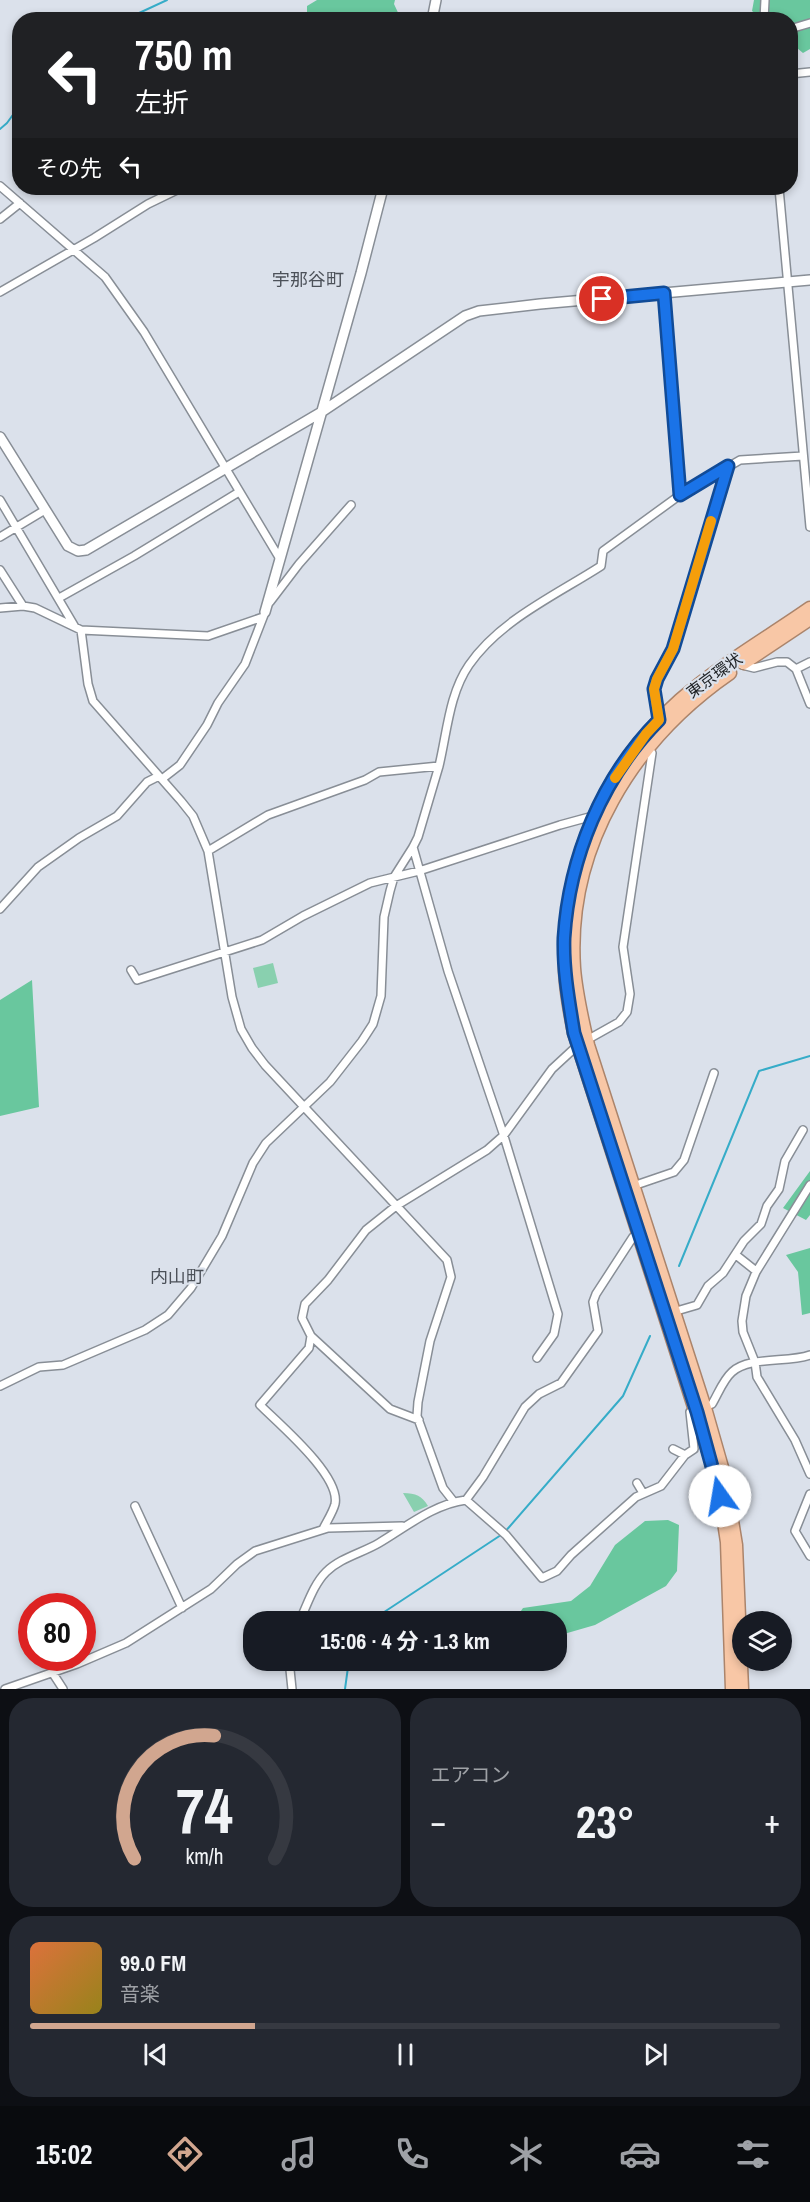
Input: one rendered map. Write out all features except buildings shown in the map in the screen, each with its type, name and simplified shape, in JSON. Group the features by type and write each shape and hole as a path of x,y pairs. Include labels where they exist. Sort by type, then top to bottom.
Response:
{"highway":[{"name":"東京環状","path":"742,1689 740,1596 733,1517 725,1478 567,996 564,938 577,861 593,816 620,769 646,734 701,683 810,608"},
{"name":"東京環状","path":"732,1689 727,1542 720,1496 701,1409 673,1312 643,1233 633,1186 582,1042 574,967 574,935 586,864 611,801 648,746 703,693 810,619"}],"street":[{"path":"0,186 105,277 144,332 280,559"},
{"path":"0,292 167,195"},
{"path":"0,909 38,867 79,838 117,816 147,783 180,765 245,664 265,612 381,195"},
{"path":"780,195 810,527"},
{"path":"0,219 20,203"},
{"path":"0,437 68,546 78,551 86,550 320,413 465,316 479,311 530,305 810,280"},
{"path":"664,293 680,495"},
{"path":"0,1386 39,1367 63,1365 145,1330 168,1315 191,1288 207,1264 222,1236 253,1163 266,1143 336,1074 362,1041 373,1024 381,996 384,917 394,877 413,847 439,766 452,703 459,683 468,666 480,651 515,620 601,566 603,551 680,495 728,466 740,460 803,456"},
{"path":"659,720 654,689 673,649 728,466"},
{"path":"59,598 134,556 239,492"},
{"path":"0,500 2,509 17,527 78,628 93,700 193,816 208,851 232,997 241,1029 252,1048 265,1065 447,1260 450,1270 448,1288 430,1341 418,1402 419,1420 443,1488 454,1502"},
{"path":"0,608 23,606 35,608 78,628 208,636 265,612 299,564 351,505"},
{"path":"0,537 45,510"},
{"path":"0,570 23,606"},
{"path":"742,664 753,668 787,662 796,669 810,704"},
{"path":"796,669 810,662"},
{"path":"323,1530 335,1503 334,1487 313,1458 260,1405 312,1342 302,1318 305,1304 328,1280 366,1230 396,1206 476,1158 504,1135 545,1077 582,1042 624,1017 629,1006 630,994 623,947 652,753 648,746"},
{"path":"208,851 268,815 365,780 379,772 439,766"},
{"path":"131,970 137,980 262,940 303,916 370,883 419,871 593,816"},
{"path":"413,847 448,971 504,1135 558,1314 554,1334 537,1358"},
{"path":"633,1186 674,1172 684,1160 714,1073"},
{"path":"673,1312 697,1305 708,1286 723,1273 744,1241 761,1224 766,1206 779,1189 785,1161 803,1130"},
{"path":"810,1185 756,1271 746,1296 742,1321 743,1332 755,1362 757,1377 795,1440 810,1474"},
{"path":"304,1611 323,1574 332,1567 379,1542 402,1526 454,1502 466,1500 483,1477 525,1407 539,1394 561,1383 598,1331 593,1302 596,1294 633,1237 643,1233"},
{"path":"736,1255 756,1271"},
{"path":"311,1336 390,1409 419,1420"},
{"path":"466,1500 504,1533 542,1578 557,1571 617,1512 643,1493 661,1486 685,1455 694,1449 690,1412 712,1404 732,1372 755,1362 797,1359 810,1355"},
{"path":"673,1449 685,1455"},
{"path":"637,1483 643,1493"},
{"path":"810,1494 795,1531 810,1556"},
{"path":"135,1506 182,1608"},
{"path":"5,1689 95,1657 126,1643 211,1589 255,1551 323,1530 342,1527 402,1526"},
{"path":"290,1671 292,1689"},
{"path":"52,1672 63,1689"}],"green space":[{"path":"317,0 395,0 394,4 398,12 307,12 307,6"},
{"path":"754,0 810,0 810,49 803,53 798,49 798,12 752,11"},
{"path":"273,963 278,983 258,988 253,968"},
{"path":"32,980 39,1107 0,1116 0,1000"},
{"path":"810,1171 810,1215 806,1220 783,1208"},
{"path":"810,1248 810,1313 802,1315 798,1272 786,1255"},
{"path":"403,1493 418,1496 428,1506 414,1512"},
{"path":"668,1520 679,1525 677,1571 666,1586 595,1625 567,1633 567,1611 521,1611 523,1608 571,1601 590,1586 615,1545 645,1521"}],"waterway":[{"path":"141,12 167,0"},
{"path":"0,129 12,116"},
{"path":"679,1266 759,1071 810,1056"},
{"path":"386,1611 504,1533 623,1396 650,1336"},
{"path":"345,1689 347,1671"}],"slow traffic":[{"path":"615,778 633,751 659,720 654,689 673,649 711,521"}],"district":[{"name":"宇那谷町","path":"308,279"},
{"name":"内山町","path":"177,1276"}],"route":[{"path":"602,299 664,293 680,495 728,466 673,649 654,689 659,720 620,769 593,816 577,861 564,938 567,996 574,1033 697,1412 720,1496"}]}
